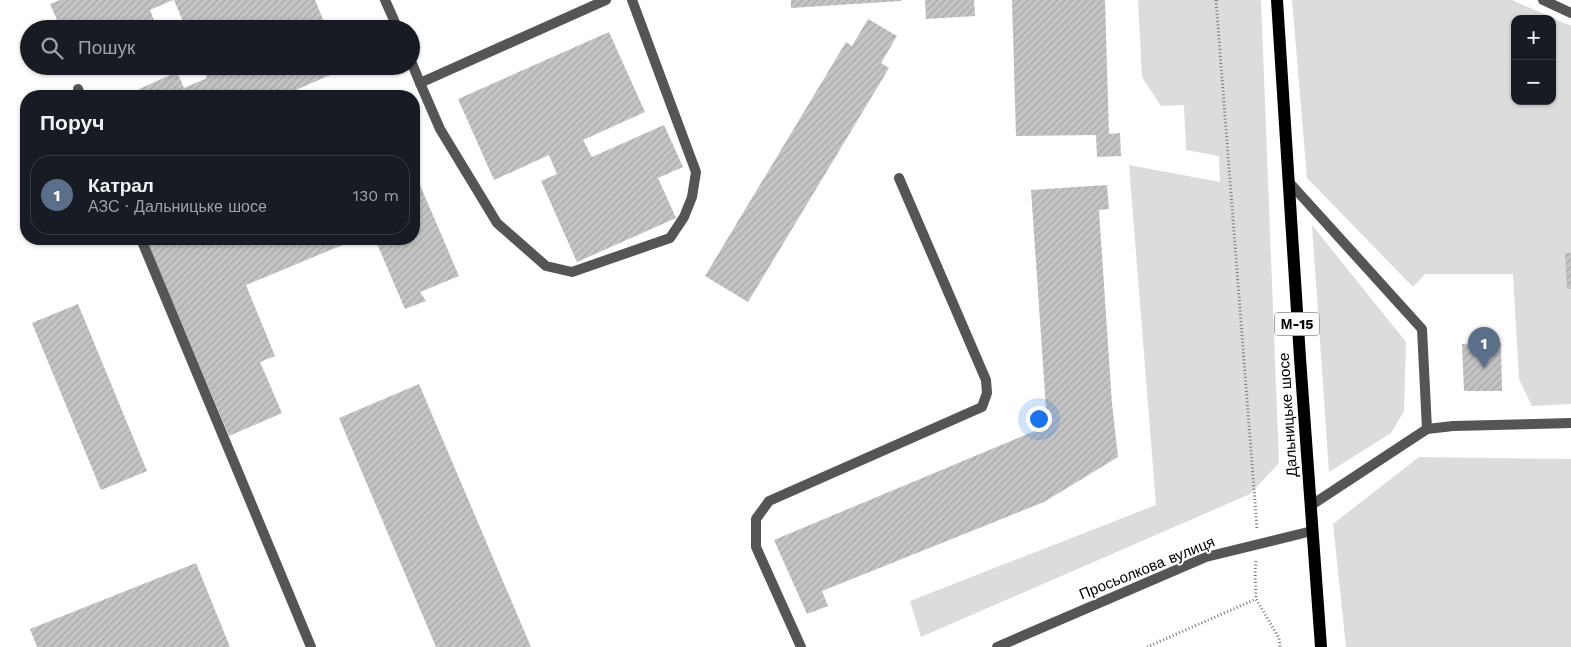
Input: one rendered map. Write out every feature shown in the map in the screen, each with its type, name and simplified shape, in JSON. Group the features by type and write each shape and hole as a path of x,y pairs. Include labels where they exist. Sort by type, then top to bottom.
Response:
{"main road":[{"name":"Дальницьке шосе","path":"1277,0 1321,647"}],"street":[{"path":"385,0 394,20"},
{"path":"420,82 606,0"},
{"path":"417,75 440,129 497,223 546,266 572,272 670,238 684,217 692,197 696,172 632,0"},
{"path":"1543,0 1571,13"},
{"path":"801,647 756,547 756,520 769,500 982,407 987,393 986,380 900,178"},
{"path":"1288,181 1422,329 1427,429"},
{"path":"144,245 311,647"},
{"path":"1310,506 1427,429 1453,426 1571,423"},
{"name":"Просьолкова вулиця","path":"997,647 1206,557 1312,531"}],"path":[{"path":"1216,0 1258,544"},
{"path":"1255,571 1256,599 1280,638 1280,647"},
{"path":"1147,647 1256,599"}],"shaded area":[{"path":"1138,0 1261,0 1279,463 1250,494 921,637 910,601 1156,505 1129,165 1220,182 1219,156 1186,150 1184,105 1161,106 1142,77"},
{"path":"1292,0 1512,0 1546,15 1511,15 1511,105 1556,105 1556,19 1571,26 1571,404 1532,406 1519,379 1513,274 1425,274 1413,287 1307,178"},
{"path":"1312,225 1406,342 1404,411 1391,433 1329,472"},
{"path":"1419,457 1571,459 1571,647 1346,647 1333,524"}],"building":[{"path":"60,0 173,0 150,10 154,20 57,20 50,4"},
{"path":"174,0 315,0 323,20 182,20"},
{"path":"791,0 901,0 901,1 791,8"},
{"path":"925,0 974,0 975,16 926,19"},
{"path":"1012,0 1105,0 1109,134 1120,133 1121,156 1097,157 1096,135 1016,136"},
{"path":"868,19 897,36 881,63 889,68 748,302 705,276 846,42 852,46"},
{"path":"609,32 645,112 583,140 592,157 664,125 683,167 658,178 676,218 577,262 541,181 557,174 549,155 494,180 458,99"},
{"path":"170,75 178,75 184,88 207,78 206,75 330,75 296,90 139,89"},
{"path":"420,185 459,276 420,292 426,301 405,309 378,245 420,245"},
{"path":"1107,185 1109,209 1099,210 1112,404 1118,457 1044,502 822,591 828,606 807,614 774,540 1037,430 1037,409 1046,408 1031,190"},
{"path":"149,245 343,245 246,285 275,356 260,362 282,413 229,436"},
{"path":"1565,253 1571,253 1571,289 1567,289"},
{"path":"78,304 147,471 101,490 32,323"},
{"path":"1501,343 1502,391 1464,391 1462,344"},
{"path":"419,384 531,647 436,647 339,418"},
{"path":"196,563 230,647 37,647 30,629"}],"place":[{"name":"Катрал","path":"1484,368"}]}
